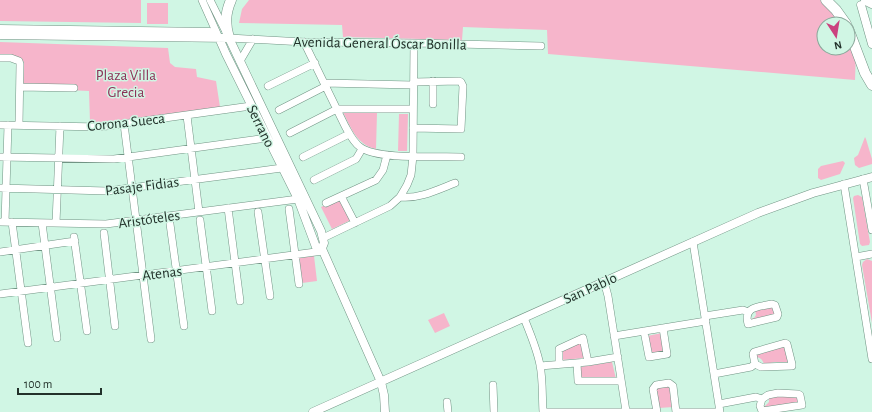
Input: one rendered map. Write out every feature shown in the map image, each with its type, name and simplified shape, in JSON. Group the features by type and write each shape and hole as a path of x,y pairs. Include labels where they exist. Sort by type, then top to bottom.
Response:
{"highway":[{"path":"224,38 225,20 231,0"},
{"path":"826,0 840,16"},
{"path":"864,2 872,3"},
{"path":"856,49 865,73 872,85"}],"main road":[{"path":"864,2 872,44"},
{"name":"Avenida General Óscar Bonilla","path":"0,28 210,32 224,38"},
{"name":"Avenida General Óscar Bonilla","path":"0,36 224,38"},
{"name":"Serrano","path":"224,38 240,60 323,238 324,243 322,250"},
{"name":"Serrano","path":"224,38 251,106 298,199 316,247 322,250 381,382 384,395 385,412"},
{"name":"San Pablo","path":"313,412 604,281 777,206 844,184 872,177"}],"street":[{"name":"Serrano","path":"202,0 224,38"},
{"name":"Serrano","path":"210,0 224,38"},
{"name":"Avenida General Óscar Bonilla","path":"224,38 304,42 541,46"},
{"path":"240,60 253,39"},
{"path":"304,42 350,134 362,149 387,156 461,157"},
{"path":"323,238 385,209 394,203 400,197 409,180 413,156 412,109 414,43"},
{"path":"0,58 11,58 19,61 21,67 19,125"},
{"path":"268,86 315,63"},
{"path":"433,81 433,104"},
{"path":"279,110 325,85 413,84 433,81 459,81 462,84 461,129 413,128"},
{"path":"20,87 74,88"},
{"name":"Corona Sueca","path":"0,125 100,127 251,106"},
{"path":"290,133 337,109 412,109"},
{"path":"187,116 212,312"},
{"path":"124,124 151,339"},
{"path":"8,125 3,157 3,189 6,222 16,250 28,343"},
{"path":"56,223 60,126"},
{"path":"302,157 350,134"},
{"path":"3,157 100,159 128,157 267,138"},
{"path":"314,180 356,159 362,149"},
{"path":"326,203 378,178 384,170 387,156"},
{"name":"Pasaje Fidias","path":"3,189 107,191 282,168"},
{"path":"863,179 872,230"},
{"path":"400,197 411,198 455,183"},
{"path":"844,184 870,338 872,359"},
{"path":"341,196 355,223"},
{"name":"Aristóteles","path":"6,222 106,224 136,220 200,216 228,208 298,199"},
{"path":"228,208 240,301"},
{"path":"289,209 299,284"},
{"path":"258,212 270,296"},
{"path":"42,223 57,338"},
{"path":"170,224 184,326"},
{"path":"104,233 115,326"},
{"path":"0,252 45,246 75,239 87,331"},
{"path":"657,412 653,388 656,385 669,383 673,386 677,412 720,412 693,242"},
{"name":"Atenas","path":"0,294 295,255 322,250"},
{"path":"856,257 872,254"},
{"path":"604,281 608,296 626,411"},
{"path":"614,336 663,328 743,310 748,312"},
{"path":"524,318 535,347 540,366 543,412 652,412"},
{"path":"644,331 649,357 667,354 663,328"},
{"path":"559,364 559,349 583,338 588,362"},
{"path":"785,343 787,344 792,366 761,367 755,364 752,354 754,352 785,343"},
{"path":"540,366 588,362 618,357"},
{"path":"577,363 578,381 621,381"},
{"path":"714,374 751,367 755,364"},
{"path":"493,385 494,412"},
{"path":"778,393 798,394 800,395 802,405 762,411 760,406 762,399 768,395 778,393"},
{"path":"719,404 756,397 762,399"},
{"path":"447,402 448,412"}],"green space":[{"path":"0,0 141,0 141,23 0,21"},
{"path":"249,0 820,0 837,16 816,16 816,56 856,56 855,80 548,54 547,30 463,27 462,40 343,37 342,25 239,23 242,9"},
{"path":"147,3 168,3 168,24 147,24"},
{"name":"Plaza Villa Grecia","path":"0,42 168,48 170,63 175,67 196,69 197,77 216,81 220,107 118,122 90,122 89,91 23,88 24,62 16,56 0,56"},
{"path":"343,112 377,113 376,149 369,147 359,140"},
{"path":"399,114 408,114 407,151 398,151"},
{"path":"865,137 872,159 872,164 859,168 855,165 854,158 858,155"},
{"path":"843,161 845,163 840,174 821,180 818,178 818,169 821,166"},
{"path":"858,195 862,197 870,242 869,245 862,246 860,244 853,198 854,196"},
{"path":"341,198 351,220 332,229 321,207"},
{"path":"314,256 317,281 302,283 299,258"},
{"path":"867,259 872,261 872,323 862,265"},
{"path":"772,306 776,315 752,321 751,319 756,315 755,310"},
{"path":"444,313 450,326 435,333 428,320"},
{"path":"662,333 665,352 650,355 647,336"},
{"path":"582,342 585,358 561,360 561,351"},
{"path":"782,346 786,349 789,362 764,364 761,359 755,357 754,355"},
{"path":"612,362 616,379 581,379 580,367"},
{"path":"669,386 673,407 659,408 656,390 658,387"},
{"path":"776,395 797,396 799,403 764,408 769,402 769,397"}]}
